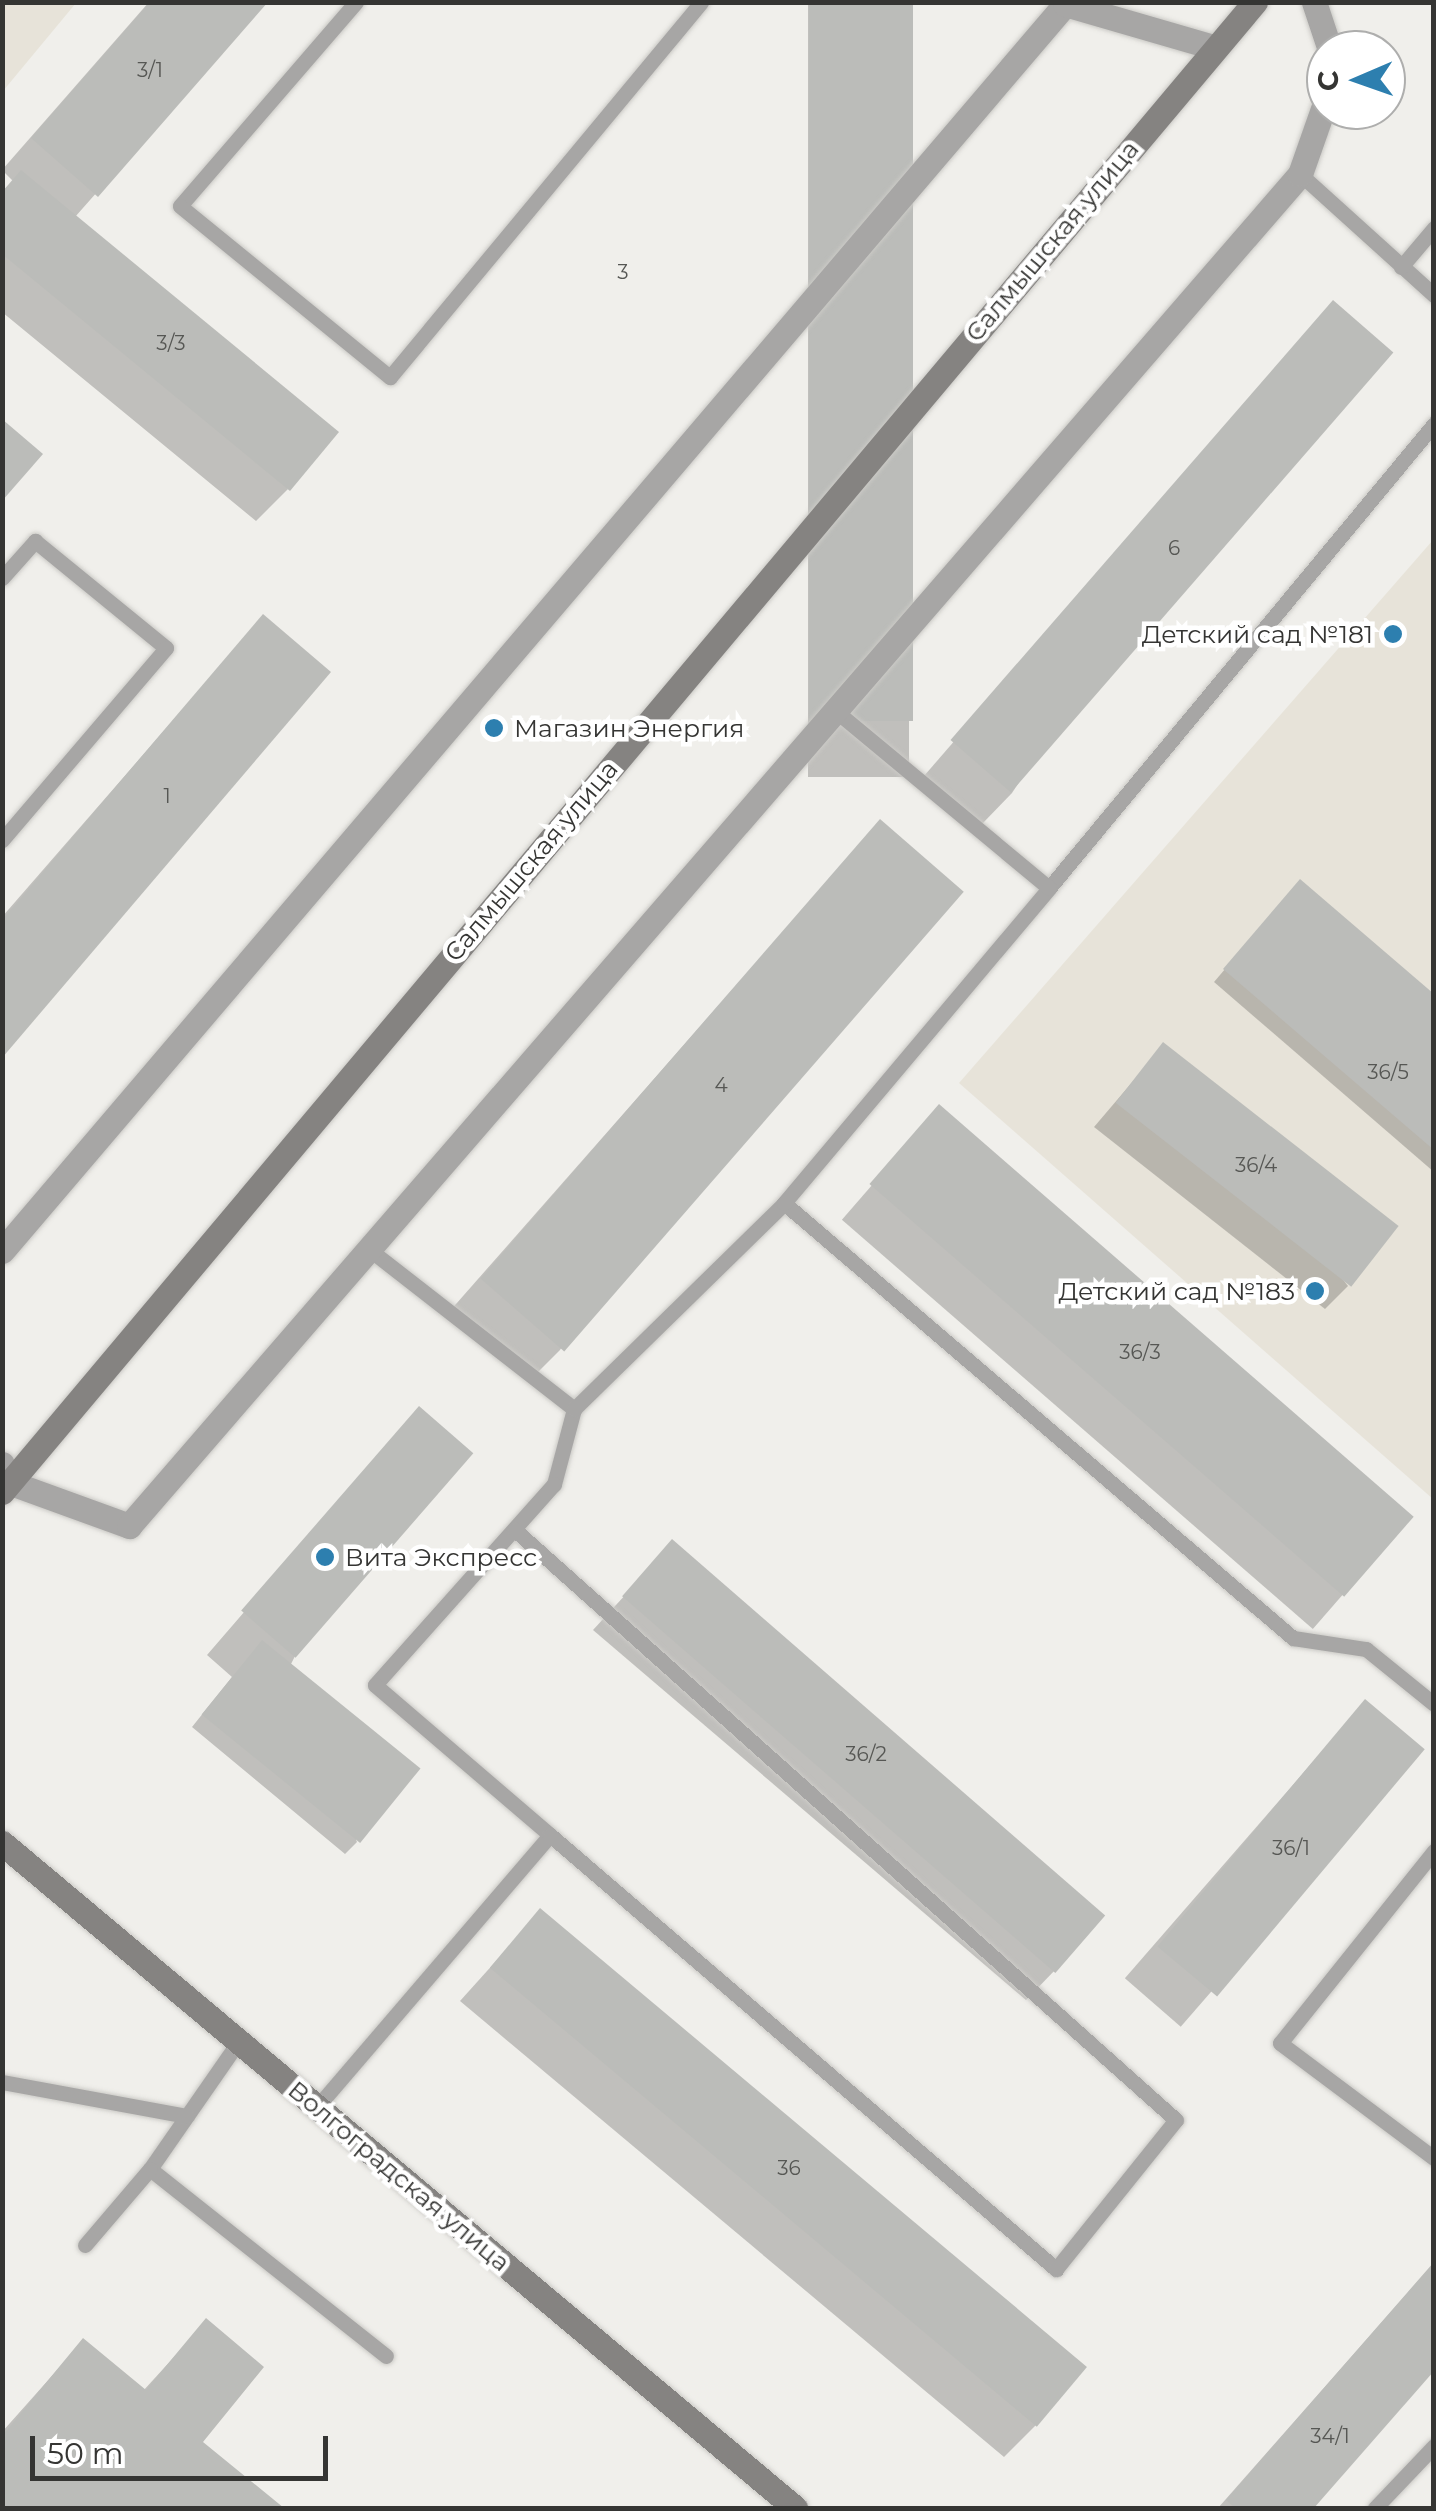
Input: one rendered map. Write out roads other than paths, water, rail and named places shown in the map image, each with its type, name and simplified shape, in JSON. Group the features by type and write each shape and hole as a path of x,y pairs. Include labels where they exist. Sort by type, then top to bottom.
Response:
{"main road":[{"name":"Салмышская улица","path":"5,1480 1255,2"},
{"name":"Волгоградская улица","path":"2,1843 795,2508"}],"street":[{"path":"1314,2 1323,30"},
{"path":"2,1251 1064,3 1216,48"},
{"path":"5,1480 129,1526 838,713 1300,174 1315,130"}],"lane":[{"path":"356,2 180,206 390,377 700,2"},
{"path":"1300,174 1434,295"},
{"path":"1401,267 1434,228"},
{"path":"515,1530 1176,2120 1056,2269 376,1685 554,1484 574,1409 784,1203 1434,424"},
{"path":"2,578 35,541 166,648 2,840"},
{"path":"838,713 1050,888"},
{"path":"784,1203 1293,1638 1366,1649 1434,1704"},
{"path":"370,1250 574,1409"},
{"path":"317,2108 550,1835"},
{"path":"1434,1852 1280,2042 1434,2158"},
{"path":"85,2246 150,2169 238,2042"},
{"path":"2,2082 187,2116"},
{"path":"150,2169 386,2356"},
{"path":"1375,2508 1434,2446"}],"place":[{"name":"Детский сад №181","path":"1393,634"},
{"name":"Магазин Энергия","path":"494,728"},
{"name":"Детский сад №183","path":"1315,1291"},
{"name":"Вита Экспресс","path":"325,1557"}]}
